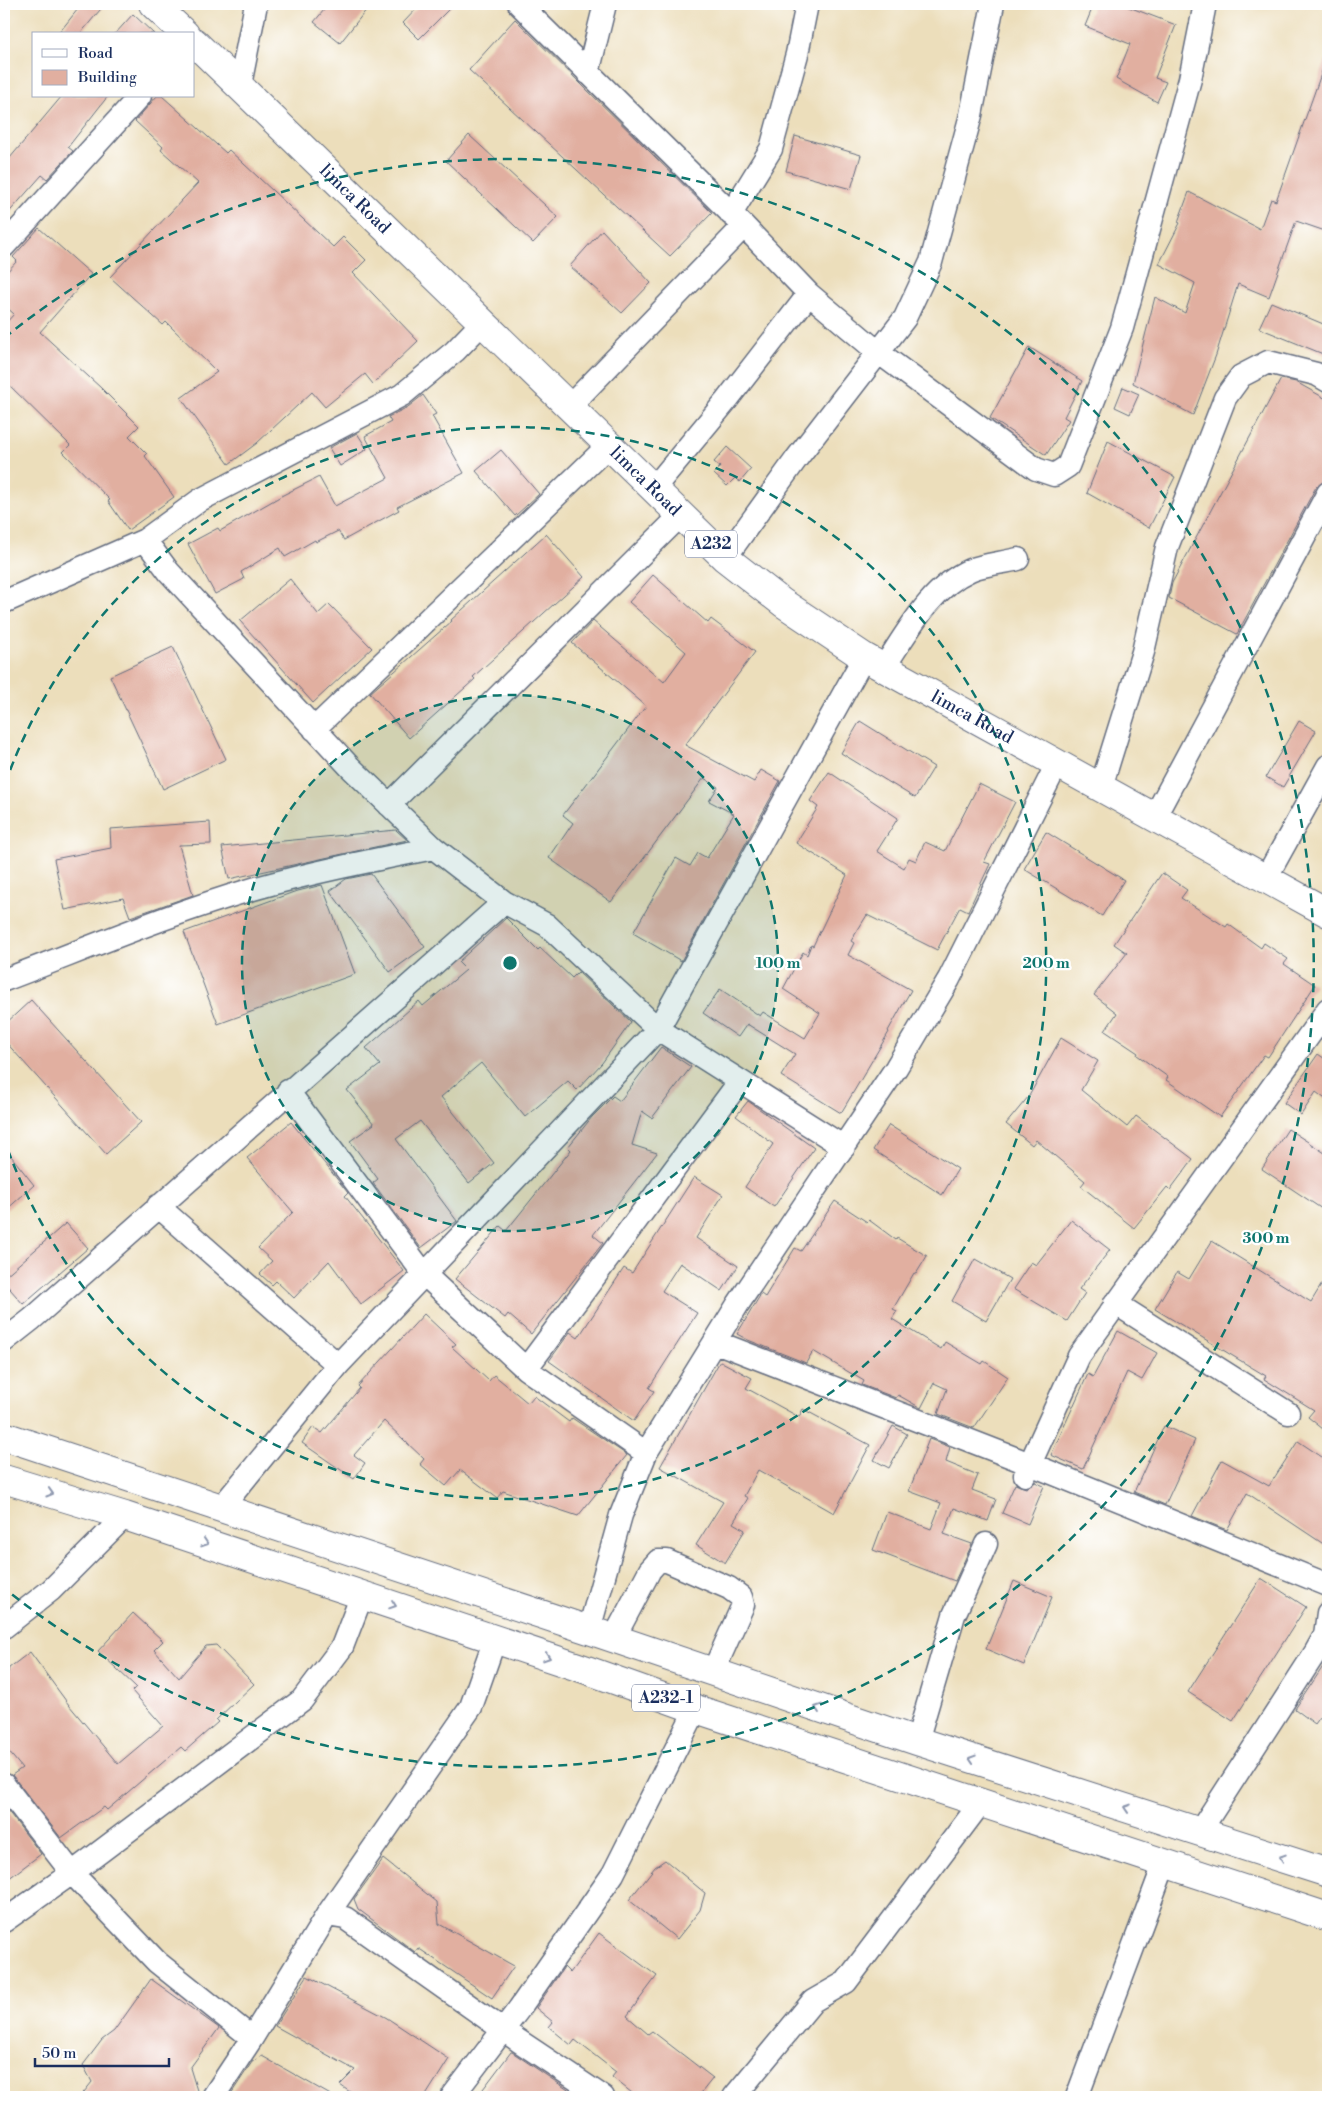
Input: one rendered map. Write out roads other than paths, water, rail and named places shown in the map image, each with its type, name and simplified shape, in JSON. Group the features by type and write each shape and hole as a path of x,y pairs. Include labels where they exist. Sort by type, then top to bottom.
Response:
{"main road":[{"path":"153,4 183,32"},
{"name":"limca Road","path":"195,43 569,407 610,444 725,558 783,603 874,662 1328,913"},
{"name":"A232-1","path":"4,1436 602,1634 917,1741 1328,1873"},
{"name":"A232-1","path":"4,1479 125,1516 696,1709 982,1801 1328,1917"}],"street":[{"path":"240,85 256,4"},
{"path":"519,4 738,220 809,294 878,352 1036,470 1054,475 1068,466 1122,328 1190,79 1206,5"},
{"path":"588,72 605,4"},
{"path":"569,407 738,220 771,149 797,54 806,4"},
{"path":"725,558 797,458 905,318 930,262 971,115 993,4"},
{"path":"4,246 138,98"},
{"path":"654,488 726,401 809,294"},
{"path":"4,602 145,540 200,500 402,395 455,351 483,322"},
{"path":"1101,787 1144,652 1167,547 1225,398 1241,376 1268,362 1316,374 1328,381"},
{"path":"314,729 610,444"},
{"path":"1155,816 1328,493"},
{"path":"389,805 681,515"},
{"path":"145,540 169,572 314,729 434,848 504,902 547,925 658,1029 844,1147"},
{"path":"221,1508 338,1365 658,1029 874,662 953,581 970,570 1018,560"},
{"path":"602,1634 621,1516 646,1453 738,1304 896,1068 949,979 1057,764"},
{"path":"1266,878 1328,766"},
{"path":"4,980 204,905 252,890 315,872 434,848"},
{"path":"4,1341 32,1319 504,902"},
{"path":"1028,1470 1079,1356 1115,1303 1328,1009"},
{"path":"526,1369 740,1081"},
{"path":"288,1091 424,1274 526,1369 646,1453"},
{"path":"158,1206 338,1365"},
{"path":"1115,1303 1288,1413"},
{"path":"716,1342 1028,1470 1328,1585"},
{"path":"4,1628 51,1590 125,1516"},
{"path":"917,1741 954,1615 986,1544"},
{"path":"602,1634 658,1561 668,1561 730,1588 741,1597 743,1605 713,1672"},
{"path":"4,1921 72,1874 308,1694 342,1646 362,1595"},
{"path":"1200,1831 1315,1653 1325,1635 1328,1613"},
{"path":"212,2097 252,2038 327,1915 471,1706 495,1640"},
{"path":"452,2097 503,2029 613,1874 696,1709"},
{"path":"4,1785 72,1874 157,1962 252,2038"},
{"path":"734,2097 813,2001 846,1982 982,1801"},
{"path":"1078,2097 1165,1862"},
{"path":"327,1915 345,1918 603,2097"}]}
